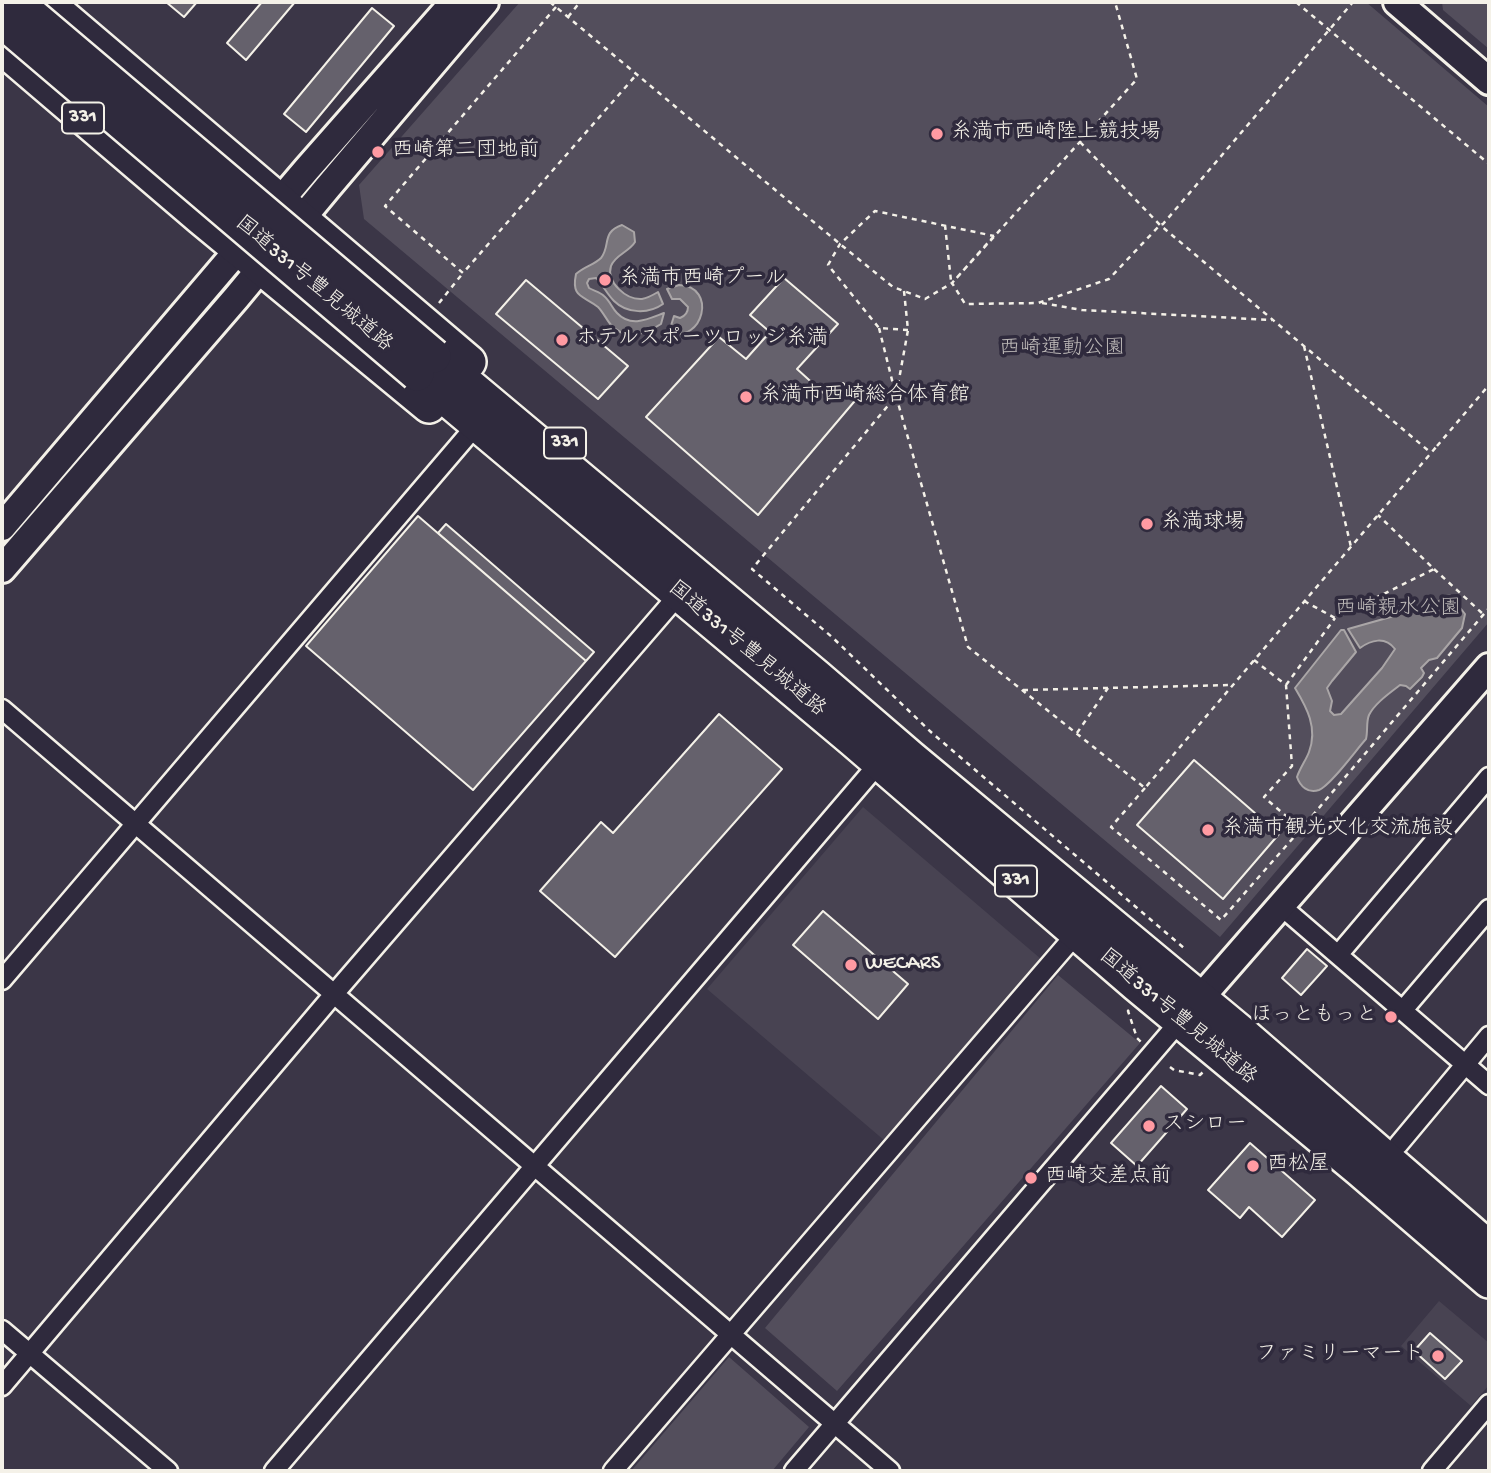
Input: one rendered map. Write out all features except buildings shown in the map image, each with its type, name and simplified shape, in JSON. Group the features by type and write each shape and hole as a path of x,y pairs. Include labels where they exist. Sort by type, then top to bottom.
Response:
{"highway":[{"name":"国道331号豊見城道路","path":"16,2 426,365"},
{"name":"331","path":"2,48 15,70 467,436 728,657 801,681 793,639 47,2"},
{"name":"国道331号豊見城道路","path":"2,21 426,365 801,681 911,758 1190,1010 1369,1156 1489,1248"},
{"name":"国道331号豊見城道路","path":"801,681 879,763 1077,933 1307,1089 1355,1115 1369,1156 1489,1281"},
{"name":"331","path":"1489,1225 1369,1156 1360,1178 1443,1262 1489,1302"}],"street":[{"path":"2,11 9,2"},
{"path":"2,569 291,210 454,2"},
{"path":"291,210 485,2"},
{"path":"1407,5 1489,81"},
{"path":"2,527 250,258"},
{"path":"2,980 467,436"},
{"path":"2,1386 334,994 668,607"},
{"path":"794,1471 1489,667"},
{"path":"2,709 890,1471"},
{"path":"274,1471 879,763"},
{"path":"1338,955 1489,777"},
{"path":"1281,906 1489,1085"},
{"path":"1403,1010 1489,909"},
{"path":"613,1471 1077,933"},
{"path":"1369,1156 1466,1064 1489,1036"},
{"path":"2,1330 168,1471"},
{"path":"1432,1471 1489,1404"}],"path":[{"path":"550,2 840,244 893,287 925,299 952,283 995,236 875,211 840,244 828,265 879,328 968,647 1145,788"},
{"path":"568,17 580,2"},
{"path":"952,283 1137,79 1115,2"},
{"path":"1296,2 1489,164"},
{"path":"1038,303 1109,279 1163,224 1353,2"},
{"path":"463,273 385,206 556,7"},
{"path":"437,306 637,74"},
{"path":"1080,142 1160,225 1431,453 1437,446"},
{"path":"945,225 952,283 965,304 1038,303 1082,310 1273,320"},
{"path":"904,291 908,330 896,396 752,569 832,637 932,733 1184,948"},
{"path":"879,328 908,330"},
{"path":"1304,346 1351,547"},
{"path":"1489,385 1111,827 1221,920 1489,608"},
{"path":"1378,515 1484,615"},
{"path":"1301,828 1264,797 1292,766 1286,685 1335,618 1434,569"},
{"path":"1304,601 1335,618"},
{"path":"1254,660 1286,685"},
{"path":"1023,690 1233,685"},
{"path":"1077,733 1108,688"},
{"path":"1133,1005 1128,1012 1137,1038 1146,1046"},
{"path":"1170,1067 1200,1075 1205,1069"}],"shaded area":[{"name":"糸満市西崎プール","path":"622,225 634,232 635,242 611,266 614,284 636,299 644,299 658,292 663,304 651,310 632,310 614,301 596,278 589,279 587,283 589,288 608,300 622,318 640,321 664,313 661,324 635,335 617,330 598,307 580,295 575,288 576,274 601,258 611,231"},
{"path":"679,285 691,288 699,295 702,304 697,323 681,334 669,332 674,316 680,318 687,313 688,307 680,299 672,299 667,289"},
{"path":"1450,595 1465,614 1462,628 1437,658 1429,660 1421,668 1424,673 1422,677 1410,689 1400,685 1375,706 1368,718 1366,739 1330,781 1319,790 1311,791 1305,788 1297,777 1309,752 1312,726 1295,688 1341,630 1344,630 1356,652 1327,688 1332,701 1330,711 1334,715 1341,714 1382,668 1395,649 1382,641 1360,648 1348,629 1394,616 1414,605 1420,612 1424,612"},
{"path":"863,807 1041,959 885,1141 707,989"},
{"path":"1439,1301 1489,1343 1489,1385 1471,1406 1401,1346"}],"green space":[{"name":"西崎運動公園","path":"520,2 1366,2 1489,107 1489,622 1220,937 364,219 359,185"},
{"path":"1442,2 1489,2 1489,49 1443,10"},
{"path":"1058,975 1140,1043 837,1391 765,1328"},
{"path":"729,1357 809,1427 772,1471 631,1471"}],"place":[{"name":"糸満市西崎陸上競技場","path":"937,134"},
{"name":"西崎第二団地前","path":"378,152"},
{"name":"糸満市西崎プール","path":"605,280"},
{"name":"ホテルスポーツロッジ糸満","path":"562,340"},
{"name":"糸満市西崎総合体育館","path":"746,397"},
{"name":"糸満球場","path":"1147,524"},
{"name":"糸満市観光文化交流施設","path":"1208,830"},
{"name":"WECARS","path":"851,965"},
{"name":"ほっともっと","path":"1391,1017"},
{"name":"スシロー","path":"1149,1126"},
{"name":"西松屋","path":"1253,1166"},
{"name":"西崎交差点前","path":"1031,1178"},
{"name":"ファミリーマート","path":"1438,1356"}],"park label":[{"name":"西崎親水公園","path":"1398,610"}]}
